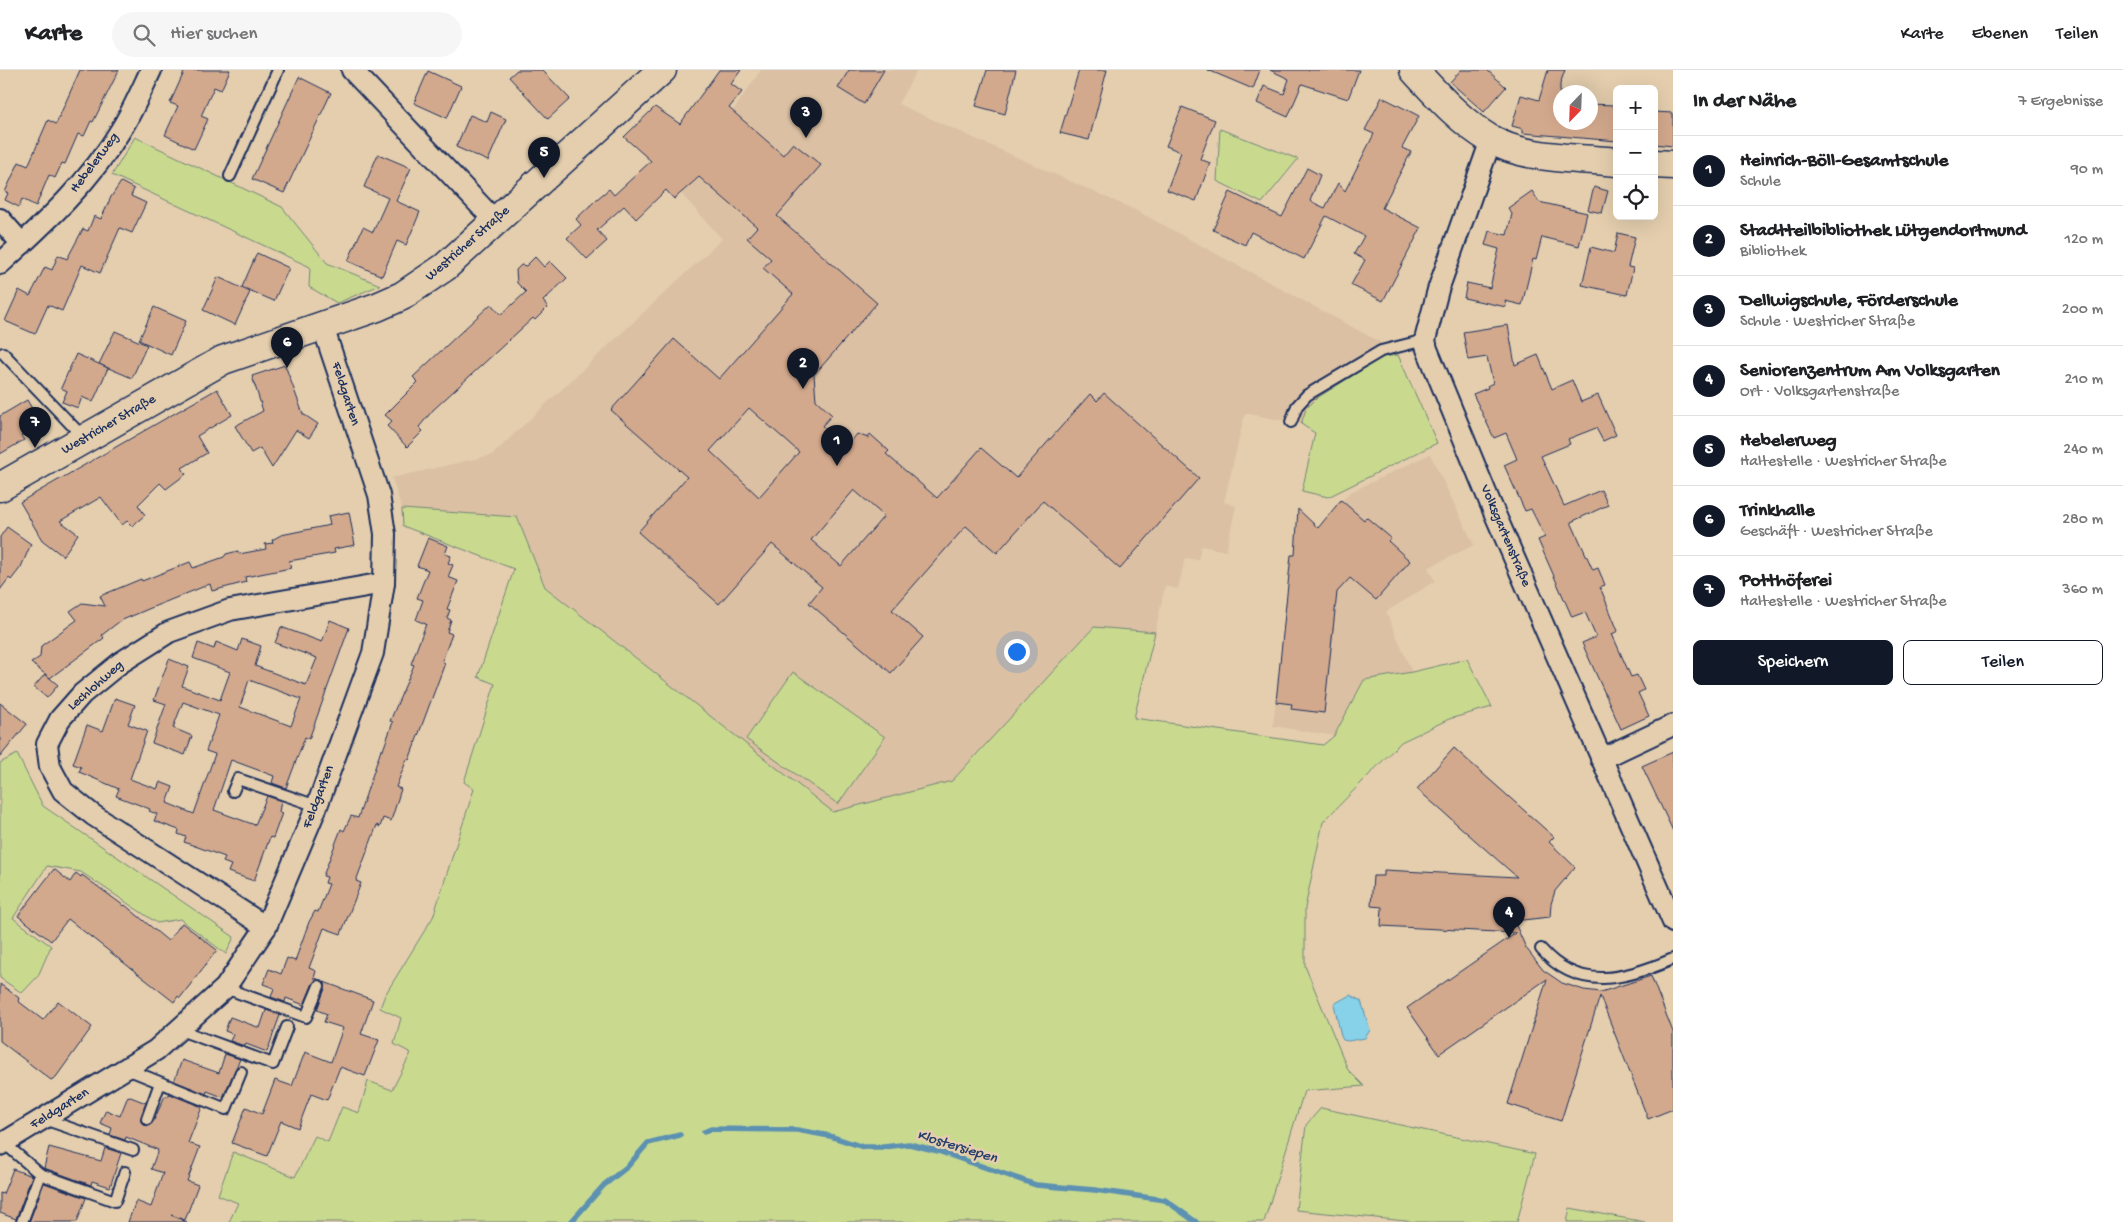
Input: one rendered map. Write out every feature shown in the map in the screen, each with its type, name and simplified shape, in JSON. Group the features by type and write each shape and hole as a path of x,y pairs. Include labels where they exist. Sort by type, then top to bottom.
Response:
{"street":[{"name":"Hebelerweg","path":"0,264 57,212 101,158 122,128 151,70"},
{"path":"352,70 495,221"},
{"name":"Westricher Straße","path":"0,487 222,360 323,328 377,307 417,287 445,267 662,70"},
{"path":"1414,70 1466,123 1491,140 1516,149 1540,154 1613,162"},
{"path":"1425,340 1438,290 1491,140"},
{"path":"1658,164 1673,164"},
{"path":"0,219 22,244"},
{"name":"Feldgarten","path":"2,1144 127,1069 180,1030 225,988 266,927 317,806 373,653 384,583 385,534 380,495 323,328"},
{"name":"Volksgartenstraße","path":"1425,340 1440,386 1673,922"},
{"name":"Lechlohweg","path":"266,927 93,815 63,792 50,767 47,744 60,719 82,694 120,663 169,632 230,610 384,583"},
{"path":"1601,759 1673,725"}],"lane":[{"path":"230,176 278,70"},
{"path":"1291,422 1297,406 1307,395 1381,351 1425,340"},
{"path":"3,353 84,439"},
{"path":"233,792 238,779 317,806"},
{"path":"1541,949 1553,963 1570,973 1589,978 1604,979 1624,975 1673,959"},
{"path":"225,988 306,1017 319,986"},
{"path":"180,1030 273,1064 287,1027"},
{"path":"127,1069 226,1109 241,1072"},
{"path":"147,1119 160,1083"},
{"path":"43,1118 133,1150"},
{"path":"2,1144 40,1174 115,1201 125,1172"},
{"path":"22,1222 40,1174"}],"shaded area":[{"path":"761,70 917,70 898,104 1137,211 1402,354 1382,357 1317,398 1306,409 1301,424 1245,413 1224,502 1236,506 1226,551 1201,546 1198,560 1185,558 1178,589 1165,586 1155,632 1094,627 952,781 833,813 545,587 517,517 402,509 392,478 492,455 722,239 678,190"},
{"path":"1430,454 1474,545 1428,568 1435,581 1386,612 1412,672 1364,680 1334,736 1273,726 1291,555 1295,555 1297,533 1309,519 1319,527 1349,493"}],"green space":[{"path":"1220,129 1298,159 1262,203 1217,181"},
{"path":"135,137 282,207 327,263 380,285 337,303 309,287 310,267 112,175"},
{"path":"1398,355 1437,443 1328,497 1302,491 1315,433 1301,424 1306,409 1317,398 1382,357"},
{"path":"402,509 517,517 545,587 833,812 952,781 1094,627 1155,632 1134,718 1323,745 1334,736 1364,680 1412,672 1467,659 1492,707 1449,719 1401,742 1323,822 1305,908 1305,966 1348,1070 1364,1086 1304,1091 1264,1222 229,1222 238,1203 218,1195 233,1152 295,1177 315,1136 328,1142 342,1107 359,1113 368,1081 392,1090 411,1053 394,1044 401,1018 380,1008 385,995 433,917 474,789 464,782 495,684 478,677 514,569 403,526"},
{"path":"793,672 885,737 838,804 746,739"},
{"path":"17,754 43,806 234,937 226,954 180,919 157,923 81,872 47,866 13,918 51,946 38,976 22,993 0,978 0,763"},
{"path":"1321,1108 1535,1154 1517,1222 1416,1222 1296,1210 1306,1125"},
{"path":"1570,1208 1645,1222 1567,1222"}],"water":[{"path":"1350,995 1361,1001 1370,1030 1365,1038 1348,1041 1343,1040 1341,1036 1334,1004"}],"building":[{"path":"80,70 119,70 84,136 78,134 65,164 62,163 55,178 49,175 36,206 22,199 19,207 5,200 8,193 5,192 19,162 28,166 48,120 56,124"},
{"path":"185,70 230,70 221,90 214,87 201,116 208,119 194,149 165,135 178,106 170,103"},
{"path":"517,70 542,70 570,99 548,119 509,77"},
{"path":"719,70 741,70 731,84 742,92 729,108 783,155 793,143 821,165 777,216 877,303 814,375 816,400 832,415 822,426 847,447 857,434 868,438 870,434 889,451 886,454 937,498 981,448 1016,478 1090,394 1097,401 1104,393 1199,478 1120,569 1043,501 997,553 966,526 892,610 923,637 891,673 809,603 822,587 772,544 719,604 638,532 687,477 611,410 674,339 719,379 793,294 763,268 771,259 747,238 757,227 699,177 674,199 666,190 636,219 624,206 597,230 607,241 587,259 567,238 581,225 576,219 597,199 609,189 614,195 651,161 624,137 655,107 680,124","holes":["749,408 799,452 759,497 710,451","854,490 884,516 841,566 811,540"]},
{"path":"849,70 884,70 864,104 838,88"},
{"path":"987,70 1016,70 1005,114 976,106"},
{"path":"1079,70 1107,70 1089,140 1060,133"},
{"path":"1208,70 1260,70 1253,89"},
{"path":"1270,70 1359,70 1348,99 1302,84 1288,117 1257,103 1264,86 1284,94 1289,79"},
{"path":"1461,70 1487,70 1506,87 1484,112 1450,82"},
{"path":"1548,70 1565,70 1560,85 1553,85 1553,130 1598,130 1598,104 1613,105 1613,141 1523,133 1523,129 1512,126 1521,95 1539,100"},
{"path":"428,71 461,86 447,118 414,103"},
{"path":"299,77 331,93 284,193 252,179"},
{"path":"1382,97 1419,116 1402,148 1411,152 1382,208 1421,228 1383,301 1351,285 1365,260 1354,254 1364,236 1326,216 1304,259 1251,232 1245,245 1213,230 1230,192 1282,217 1307,168 1320,175 1310,201 1325,208 1338,183 1345,191 1374,134 1365,130"},
{"path":"1182,107 1215,120 1200,159 1210,163 1196,201 1167,190 1181,152 1166,146"},
{"path":"491,112 506,119 488,161 456,147 470,115 487,122"},
{"path":"1658,112 1673,113 1673,146 1658,144"},
{"path":"378,154 411,168 396,201 420,212 406,245 397,241 382,276 348,261 363,227 373,232 388,198 364,187"},
{"path":"121,182 134,189 131,196 146,203 132,233 120,228 100,273 82,265 62,311 48,305 35,334 5,321 19,290 30,296 45,267 52,270 58,255 67,259 83,229 88,231 94,216 101,219 111,197"},
{"path":"1594,187 1608,191 1602,213 1588,210"},
{"path":"1532,191 1539,202 1587,213 1579,246 1542,237 1536,260 1533,259 1522,305 1505,301 1506,307 1464,298 1467,283 1490,288 1499,249 1485,245 1489,231 1507,235 1512,214 1508,208"},
{"path":"1618,233 1635,237 1628,267 1633,268 1627,295 1582,285 1591,247 1614,253"},
{"path":"257,253 289,268 274,301 242,287"},
{"path":"535,257 544,267 550,261 567,278 543,301 548,307 535,320 533,318 433,410 419,427 423,431 407,447 387,426 392,421 385,415 418,382 413,377 491,304 501,315 526,292 517,283 516,270 521,265 526,266"},
{"path":"218,277 250,292 235,325 203,310"},
{"path":"154,307 186,321 171,355 139,340"},
{"path":"1508,325 1515,365 1538,355 1552,389 1572,380 1581,402 1598,395 1616,435 1603,441 1596,428 1568,439 1570,444 1541,456 1564,506 1601,490 1608,505 1571,522 1593,570 1598,568 1605,585 1600,587 1618,631 1612,634 1631,677 1637,675 1644,690 1638,693 1649,716 1621,729 1582,643 1596,637 1585,612 1572,617 1538,540 1545,537 1531,509 1525,511 1504,465 1517,459 1506,433 1494,438 1473,394 1488,388 1487,386 1493,383 1487,357 1468,360 1463,332"},
{"path":"115,331 147,345 132,378 99,364"},
{"path":"76,354 108,368 93,402 82,397 78,408 62,402 67,391 61,388"},
{"path":"285,365 303,414 318,424 309,438 296,430 272,468 260,448 251,453 235,426 263,411 252,376"},
{"path":"217,389 232,415 197,436 207,453 182,468 186,474 166,489 160,483 138,505 145,515 132,526 127,521 122,525 101,497 60,521 78,534 63,556 42,540 20,502"},
{"path":"27,400 41,424 21,436 24,440 0,454 0,416"},
{"path":"1341,500 1364,520 1366,517 1391,538 1388,541 1410,561 1376,600 1350,578 1337,592 1324,713 1291,709 1292,704 1276,702 1291,555 1295,555 1298,509 1318,528"},
{"path":"349,512 355,545 334,549 335,553 289,561 291,568 245,577 246,582 212,591 210,584 120,621 102,635 104,638 50,678 31,663 40,657 41,646 77,620 70,611 82,603 105,606 100,596 141,579 142,581 190,562 193,568 224,557 226,554 238,551 239,554 266,549 265,544 273,543 272,540 281,535 330,525 328,516"},
{"path":"7,527 31,544 21,567 0,590 0,537"},
{"path":"428,538 448,546 445,554 451,556 448,563 453,565 448,577 458,581 447,609 450,610 447,618 451,620 447,632 452,634 442,661 445,663 409,760 407,759 396,787 401,789 391,821 383,818 380,827 377,825 356,881 361,883 341,934 324,928 309,968 316,971 314,978 318,979 313,983 304,1005 286,998 285,1002 271,997 274,988 263,984 269,969 281,974 287,958 295,961 309,922 315,911 318,912 329,884 325,883 327,877 323,876 341,829 344,831 351,816 358,818 381,750 383,750 393,722 390,721 414,665 411,664 426,624 416,620 423,600 417,598 428,570 417,566"},
{"path":"330,620 349,628 309,739 305,737 286,788 272,783 274,776 231,760 214,810 255,825 267,796 281,801 279,812 282,813 273,838 270,837 254,881 228,872 231,865 223,862 225,857 184,842 186,837 178,834 179,830 154,821 157,814 149,811 150,809 116,796 119,789 79,772 81,767 73,764 87,725 103,731 115,698 135,705 128,724 147,731 130,779 157,789 160,782 173,787 167,803 194,814 215,754 206,751 219,715 183,702 173,728 192,736 185,755 152,743 166,704 154,700 169,659 189,667 182,686 220,700 230,672 193,658 198,643 214,649 216,642 238,651 242,639 261,646 255,666 306,685 317,658 275,643 281,627 322,642","holes":["249,680 301,699 291,726 240,707"]},
{"path":"45,674 58,685 47,698 34,687"},
{"path":"0,703 27,724 0,757"},
{"path":"1454,748 1554,837 1549,842 1575,867 1555,891 1550,917 1514,921 1526,948 1543,970 1562,983 1584,990 1601,992 1651,976 1673,1032 1673,1109 1648,1119 1600,996 1561,1121 1508,1104 1547,979 1439,1054 1407,1008 1516,933 1381,926 1382,907 1371,906 1373,876 1384,876 1384,870 1517,877 1417,789"},
{"path":"1673,752 1673,831 1642,766"},
{"path":"54,869 70,882 76,873 81,877 82,875 125,905 168,941 182,923 217,950 180,998 178,996 174,1002 68,919 51,941 18,916"},
{"path":"324,982 373,1000 361,1034 379,1040 365,1076 340,1067 327,1100 311,1094 298,1128 281,1121 267,1156 232,1143 246,1107 262,1114 275,1080 292,1086 305,1052 331,1062 343,1028 324,1022 327,1014 317,1010 325,988"},
{"path":"0,984 43,1020 58,1001 92,1027 56,1077 51,1080 0,1041"},
{"path":"266,1010 280,1015 267,1052 246,1044 245,1046 230,1041 233,1034 225,1031 230,1017 260,1028"},
{"path":"225,1054 240,1059 223,1097 207,1091 206,1094 174,1081 182,1060 219,1073"},
{"path":"169,1094 202,1107 188,1143 200,1147 187,1181 198,1185 185,1220 171,1215 187,1222 128,1222 136,1201 151,1207 163,1173 151,1169 158,1150 126,1137 125,1140 110,1135 112,1128 100,1123 106,1110 120,1116 128,1096 146,1103 140,1120 144,1125 149,1126 153,1122 165,1096 168,1097"},
{"path":"49,1147 101,1161 105,1148 121,1153 110,1187 92,1181 91,1185 44,1168"},
{"path":"13,1169 32,1176 16,1219 0,1213 0,1193 3,1194"},
{"path":"44,1183 86,1198 77,1222 29,1222"}],"waterway":[{"name":"Klostersiepen","path":"704,1132 711,1129 797,1130 830,1136 863,1147 909,1144 938,1151 1036,1185 1095,1190 1165,1200 1196,1222"},
{"name":"Klostersiepen","path":"571,1222 604,1185 628,1166 648,1143 680,1135"}],"place":[{"name":"Dellwigschule, Förderschule","path":"806,138"},
{"name":"Hebelerweg","path":"544,178"},
{"name":"Trinkhalle","path":"287,368"},
{"name":"Stadtteilbibliothek Lütgendortmund","path":"803,389"},
{"name":"Potthöferei","path":"35,448"},
{"name":"Heinrich-Böll-Gesamtschule","path":"837,466"},
{"name":"Seniorenzentrum Am Volksgarten","path":"1509,938"}]}
